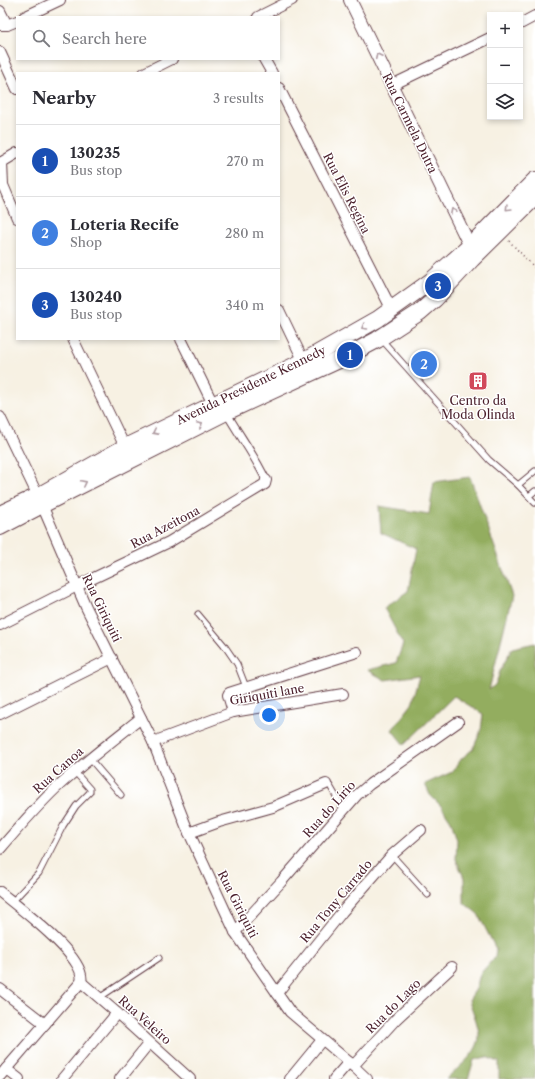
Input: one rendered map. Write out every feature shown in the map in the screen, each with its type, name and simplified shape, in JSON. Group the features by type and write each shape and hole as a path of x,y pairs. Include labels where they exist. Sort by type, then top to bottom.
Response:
{"main road":[{"name":"Avenida Presidente Kennedy","path":"306,368 392,310 431,281 470,246 535,180"},
{"name":"Avenida Presidente Kennedy","path":"0,527 40,500 126,447 219,408 306,368 380,338 420,312 435,299 535,197"},
{"name":"Avenida Presidente Kennedy","path":"0,514 40,500 219,408"}],"street":[{"path":"26,16 60,0"},
{"path":"260,16 292,0"},
{"name":"Rua Carmela Dutra","path":"350,0 470,246"},
{"path":"0,11 4,25 16,20"},
{"path":"523,22 535,16"},
{"path":"392,85 487,39"},
{"path":"0,52 16,86"},
{"path":"149,72 163,69 171,60"},
{"path":"265,60 271,72"},
{"name":"Rua Elis Regina","path":"280,90 392,310"},
{"path":"16,154 1,162 3,185 16,216"},
{"path":"280,312 306,368"},
{"path":"73,340 126,447"},
{"path":"182,340 219,408"},
{"name":"Rua Azeitona","path":"0,625 169,542 265,484 266,480 257,461 219,408"},
{"name":"Rua Giriquiti","path":"0,417 40,500 86,607 153,742 172,794 235,932 290,1012 367,1079"},
{"path":"233,712 228,695 229,693 357,652"},
{"path":"0,714 112,658"},
{"name":"Giriquiti lane","path":"153,742 233,712 343,694"},
{"name":"Rua do Lírio","path":"235,932 357,795 370,784 458,722"},
{"name":"Rua Canoa","path":"0,849 31,813 74,772 90,759 143,723"},
{"path":"189,833 219,822 273,807 326,784"},
{"name":"Rua Tony Carrado","path":"277,993 342,912 392,855 421,830"},
{"path":"0,892 57,941 73,957 79,967 82,978 81,982 3,1072 19,1079"},
{"name":"Rua do Lago","path":"334,1079 452,967"},
{"name":"Rua Veleiro","path":"81,982 150,1043 183,1077"},
{"path":"0,989 45,1024"},
{"path":"62,1079 117,1013"},
{"path":"290,1079 322,1040"},
{"path":"120,1079 150,1043"}],"lane":[{"path":"380,338 489,460 518,485 535,503"},
{"path":"518,485 535,471"},
{"path":"529,496 535,491"},
{"path":"198,614 237,664 246,687"},
{"path":"90,759 121,795"},
{"path":"12,902 39,873 63,826 76,806 90,792 90,789 74,772"},
{"path":"326,784 330,786 344,810"},
{"path":"392,855 428,894"},
{"path":"99,998 159,958"}],"path":[{"path":"500,232 535,268"}],"green space":[{"path":"470,477 512,596 489,690 496,684 500,671 512,648 535,643 535,1079 499,1079 499,1062 486,1057 474,1060 468,1079 446,1079 467,1059 476,1047 479,1034 469,1000 476,989 480,974 495,957 496,949 478,914 464,903 464,878 456,859 457,840 451,821 441,806 430,795 425,784 452,772 462,758 473,749 481,730 483,714 454,696 404,745 392,730 412,704 420,675 385,680 367,670 396,663 403,644 384,608 408,591 416,549 381,533 379,506 429,514 434,482"}],"place":[{"name":"130240","path":"438,286"},
{"name":"130235","path":"350,355"},
{"name":"Loteria Recife","path":"424,364"},
{"name":"Centro da Moda Olinda","path":"478,381"}]}
